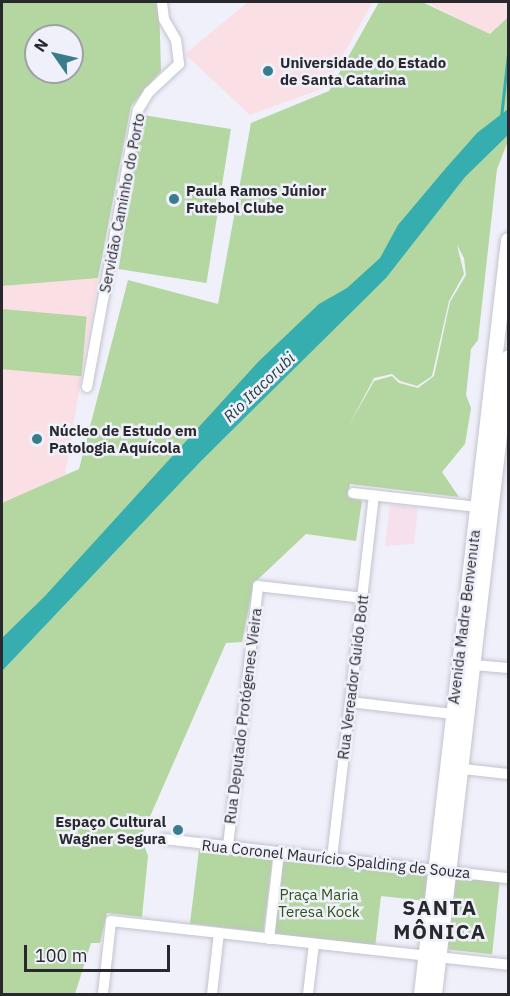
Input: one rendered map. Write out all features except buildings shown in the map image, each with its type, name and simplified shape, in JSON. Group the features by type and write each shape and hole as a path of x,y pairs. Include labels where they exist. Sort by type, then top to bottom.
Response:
{"main road":[{"name":"Avenida Madre Benvenuta","path":"421,994 431,957 442,870 452,714 477,507 496,454 508,240"},
{"name":"Avenida Madre Benvenuta","path":"442,870 463,770 508,357"},
{"name":"Avenida Madre Benvenuta","path":"431,957 434,994"}],"street":[{"name":"Servidão Caminho do Porto","path":"87,387 138,110 149,92 179,64 176,40 164,19 162,2"},
{"path":"353,493 477,507"},
{"name":"Rua Vereador Guido Bott","path":"332,858 374,495"},
{"name":"Rua Deputado Protógenes Vieira","path":"228,846 258,586 363,598"},
{"path":"474,665 508,668"},
{"path":"350,702 452,714"},
{"path":"463,770 508,774"},
{"name":"Rua Coronel Maurício Spalding de Souza","path":"164,839 508,878"},
{"path":"269,939 279,852"},
{"path":"103,994 111,921 508,965"},
{"path":"212,994 219,933"},
{"path":"308,994 314,944"}],"shaded area":[{"name":"Universidade do Estado de Santa Catarina","path":"248,2 373,2 324,88 250,115 185,54"},
{"name":"Universidade do Estado de Santa Catarina","path":"425,2 508,2 508,16 490,34"},
{"path":"98,278 65,475 3,504 2,286"},
{"path":"390,505 418,508 414,544 385,546"}],"green space":[{"path":"2,2 159,2 161,71 131,106 98,278 2,286"},
{"path":"379,2 422,2 490,34 508,17 508,141 497,169 478,340 471,349 466,395 471,408 465,444 442,472 459,497 350,484 348,497 362,501 356,541 306,534 254,583 242,642 226,643 141,837 148,856 142,917 107,913 100,943 91,943 75,994 2,994 2,503 79,469 128,280 218,304 251,123 329,91","holes":["457,245 464,258 466,275 450,302 434,376 418,388 399,383 392,376 374,381 348,427 374,378 392,374 400,381 417,386 432,376 449,301 464,274"]},
{"name":"Paula Ramos Júnior Futebol Clube","path":"143,115 231,129 207,283 119,269"},
{"path":"2,309 87,316 81,376 2,369"},
{"path":"199,850 272,859 263,932 190,923"},
{"name":"Praça Maria Teresa Kock","path":"283,859 429,876 426,901 381,896 375,948 274,936"},
{"path":"455,877 500,882 492,954 447,950"}],"water":[{"name":"Rio Itacorubi","path":"508,109 508,135 465,177 386,278 200,462 2,671 2,638 45,596 258,362 319,304 347,288 380,258 398,225 446,168 477,133"}],"waterway":[{"path":"501,117 508,54"}],"place":[{"name":"Universidade do Estado de Santa Catarina","path":"268,71"},
{"name":"Paula Ramos Júnior Futebol Clube","path":"174,199"},
{"name":"Núcleo de Estudo em Patologia Aquícola","path":"37,439"},
{"name":"Espaço Cultural Wagner Segura","path":"178,830"}],"district":[{"name":"SANTA MÔNICA","path":"440,919"}]}
